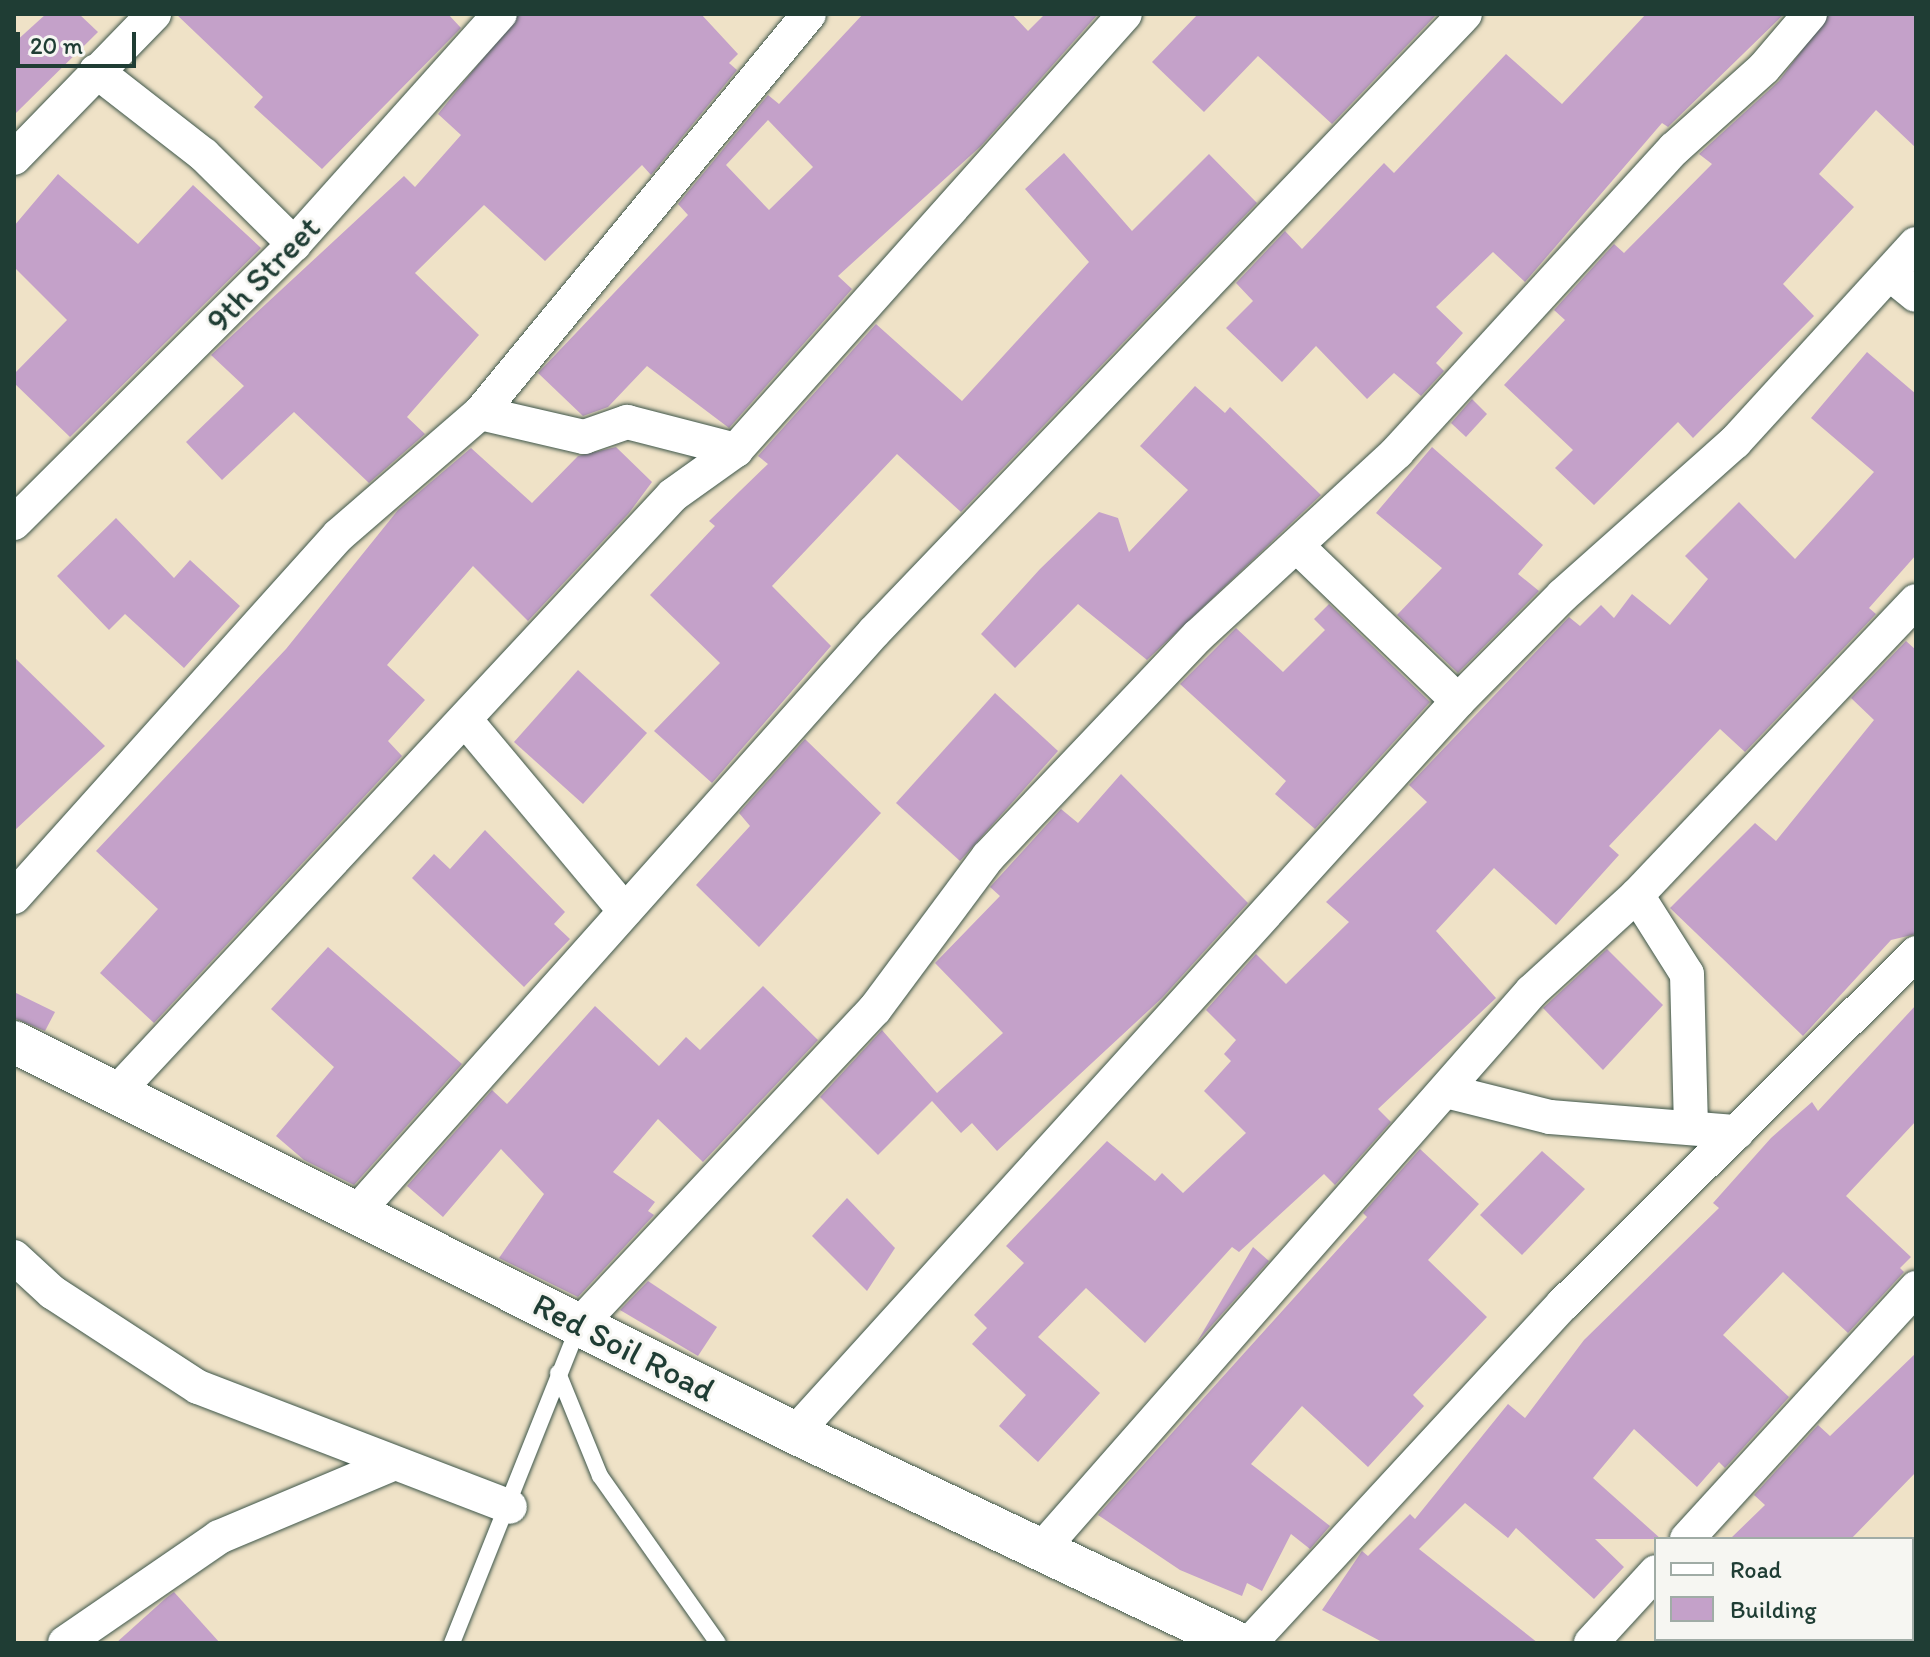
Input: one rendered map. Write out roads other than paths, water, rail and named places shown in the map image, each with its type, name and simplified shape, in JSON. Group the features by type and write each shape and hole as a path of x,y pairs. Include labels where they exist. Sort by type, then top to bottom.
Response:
{"street":[{"path":"14,158 154,14"},
{"name":"9th Street","path":"14,523 294,244 500,14"},
{"path":"14,897 339,535 480,413 809,14"},
{"path":"116,1093 467,722 673,495 736,450 1125,14"},
{"path":"356,1213 874,632 1465,14"},
{"path":"580,1324 875,1009 988,857 1199,635 1300,549 1810,14"},
{"path":"96,71 204,155 294,244"},
{"path":"795,1433 1458,701 1563,595 1735,442 1903,284 1916,244"},
{"path":"480,413 584,437 627,422 736,450"},
{"path":"1300,549 1458,701"},
{"path":"1040,1551 1450,1092 1532,991 1637,895 1916,601"},
{"path":"467,722 625,911"},
{"path":"1637,895 1687,974 1691,1123"},
{"path":"1250,1643 1563,1304 1916,953"},
{"name":"Red Soil Road","path":"14,1042 795,1433 1238,1643"},
{"path":"1450,1092 1550,1117 1691,1123 1737,1132"},
{"path":"14,1257 52,1292 198,1387 510,1507"},
{"path":"1689,1537 1916,1288"},
{"path":"65,1643 219,1537 393,1464"},
{"path":"1591,1643 1654,1574"}],"lane":[{"path":"452,1643 510,1507 558,1373 580,1324"},
{"path":"558,1373 600,1476 718,1643"}]}
